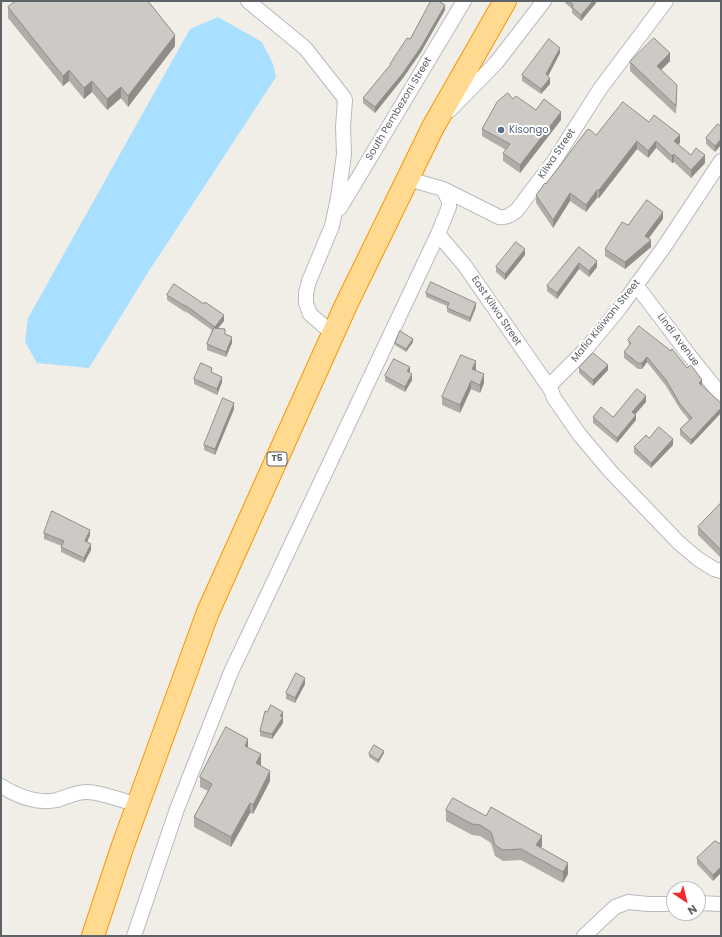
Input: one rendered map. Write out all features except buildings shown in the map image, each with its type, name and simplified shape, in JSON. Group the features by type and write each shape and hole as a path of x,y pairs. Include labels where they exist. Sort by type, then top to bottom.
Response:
{"highway":[{"name":"T5","path":"93,936 122,848 208,612 333,334 433,127 505,1"}],"street":[{"path":"248,1 305,48 345,100 343,127 344,154 334,217 332,226 308,281 306,298 306,303 310,314 333,334"},
{"name":"South Pembezoni Street","path":"334,217 464,1"},
{"path":"433,127 496,63 544,1"},
{"name":"Kilwa Street","path":"408,180 443,189 499,217 505,218 512,215 554,161 600,89 666,1"},
{"name":"Mafia Kisiwani Street","path":"551,390 551,384 585,350 619,309 664,247 721,161"},
{"path":"134,936 177,809 231,672 449,208 449,201 443,189"},
{"name":"East Kilwa Street","path":"438,234 465,266 551,390"},
{"name":"Lindi Avenue","path":"636,285 721,395"},
{"path":"551,390 554,398 579,434 642,506 679,543 698,559 714,569 721,571"},
{"path":"1,786 34,800 56,800 88,792 138,805"},
{"path":"584,936 615,907 621,904 628,902 666,904"},
{"path":"706,903 721,904"}],"water":[{"path":"218,17 262,42 273,64 276,77 147,274 89,368 37,363 25,342 28,318 190,29"}],"place":[{"name":"Kisongo","path":"501,130"}]}
